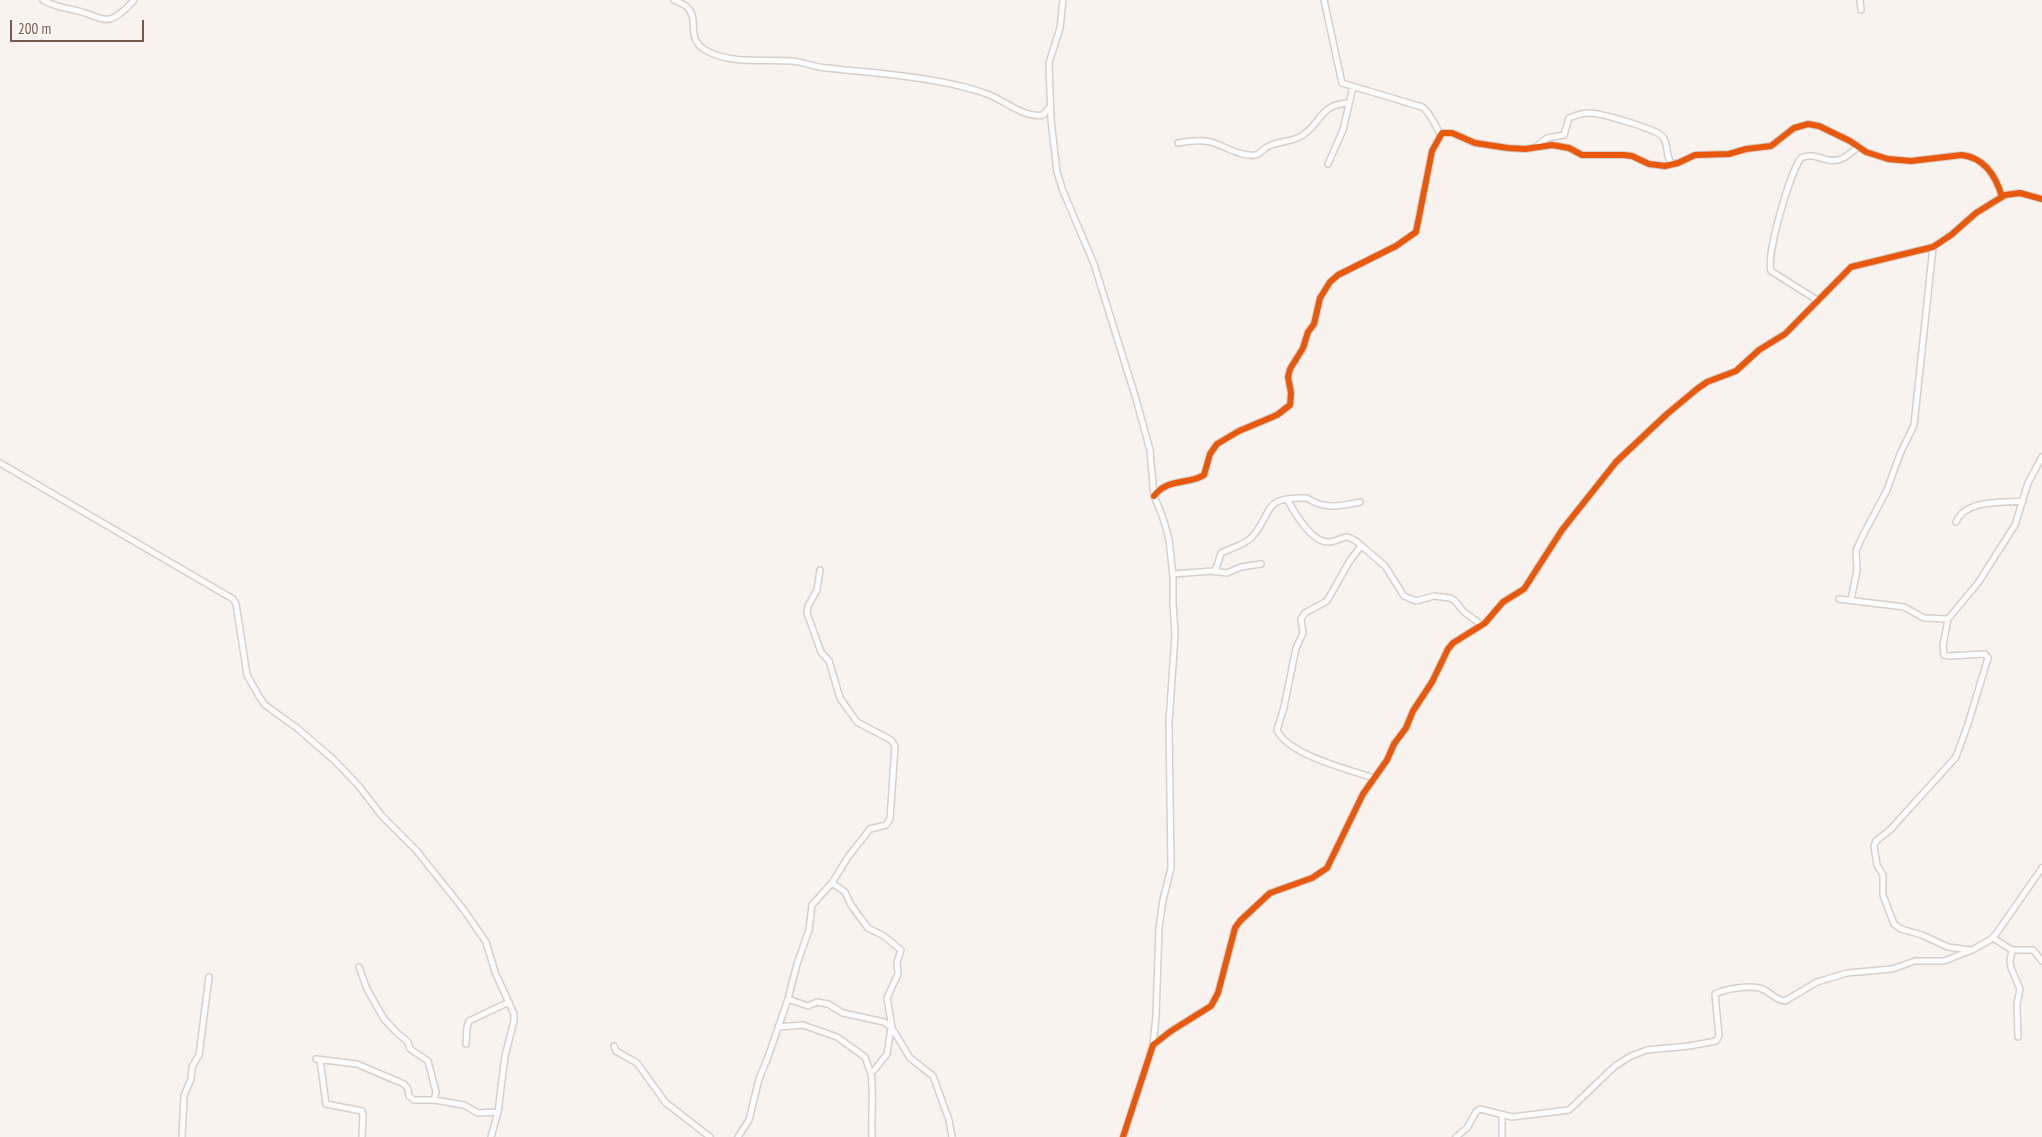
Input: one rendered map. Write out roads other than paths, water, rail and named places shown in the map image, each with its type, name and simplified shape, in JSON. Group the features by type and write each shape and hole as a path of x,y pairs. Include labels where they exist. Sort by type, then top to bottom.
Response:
{"street":[{"path":"43,0 55,7 88,14 100,20 111,19 134,0"},
{"path":"674,0 686,6 691,13 696,43 716,55 798,62 817,67 872,71 936,81 988,94 1033,116 1043,115 1050,106"},
{"path":"1063,0 1060,28 1049,63 1050,106 1060,182 1090,256 1115,326 1150,450 1154,496 1166,528 1173,574 1172,602 1175,635 1169,715 1171,862 1159,928 1156,1016 1153,1045 1123,1137"},
{"path":"1324,0 1342,83 1422,106 1428,111 1440,134"},
{"path":"1860,0 1861,10"},
{"path":"1328,164 1340,137 1353,87"},
{"path":"1178,143 1192,141 1212,142 1232,152 1256,155 1266,147 1305,134 1317,124 1326,109 1338,104 1349,103"},
{"path":"1535,148 1547,138 1565,134 1569,118 1579,114 1597,114 1630,123 1661,135 1666,144 1668,160 1673,164"},
{"path":"1440,134 1452,133 1475,142 1508,148 1535,148 1552,145 1569,148 1587,155 1624,155 1654,165 1673,164 1695,155 1729,154 1746,149 1771,146 1794,128 1803,124 1819,126 1876,156 1903,161 1970,157 1987,167 1993,174 2002,197"},
{"path":"1154,496 1160,489 1172,483 1204,475 1210,454 1218,444 1240,431 1277,415 1288,407 1291,398 1288,377 1290,369 1303,348 1308,332 1314,324 1320,298 1330,282 1338,275 1396,246 1414,235 1418,229 1421,203 1432,151 1440,134"},
{"path":"1817,300 1771,271 1770,262 1777,227 1793,173 1801,158 1810,155 1840,160 1858,147"},
{"path":"1153,1045 1211,1006 1218,993 1235,928 1240,921 1270,893 1312,878 1327,868 1362,794 1387,760 1394,744 1406,728 1413,710 1432,682 1448,649 1453,643 1482,625 1503,602 1524,589 1562,530 1620,458 1697,389 1707,382 1736,371 1759,350 1785,334 1803,318 1817,300 1846,270 1855,265 1934,247 1976,213 2002,197 2020,193 2042,199"},
{"path":"1851,600 1857,570 1856,551 1860,539 1887,490 1914,425 1934,247"},
{"path":"1972,950 1940,944 1922,935 1901,929 1894,924 1883,896 1884,877 1877,865 1874,846 1876,841 1890,830 1923,791 1952,762 1968,724 1988,656 1985,654 1944,655 1943,645 1948,619 1985,573 2015,525 2031,476 2042,457"},
{"path":"0,463 233,599 236,604 247,675 265,705 297,728 334,760 358,785 382,816 416,850 464,910 486,942 494,972 514,1014 505,1056 498,1112 491,1137"},
{"path":"1215,572 1221,553 1246,541 1259,526 1270,507 1276,502 1287,499 1307,498 1315,503 1330,506 1360,502"},
{"path":"1287,499 1300,520 1317,538 1331,542 1348,537 1361,546 1385,566 1404,596 1416,601 1434,596 1450,598 1464,612 1482,625"},
{"path":"1956,522 1960,514 1974,506 2023,501"},
{"path":"1361,546 1349,562 1327,601 1305,614 1301,619 1303,633 1296,648 1284,707 1277,730 1282,737 1300,751 1373,778"},
{"path":"1173,574 1227,573 1241,567 1261,564"},
{"path":"738,1137 749,1120 758,1080 788,999 797,964 809,930 812,905 832,884 848,857 870,829 886,825 890,821 896,748 891,740 857,722 840,698 829,661 821,652 807,613 808,606 817,590 820,570"},
{"path":"1839,599 1906,608 1924,618 1948,619"},
{"path":"1456,1137 1467,1128 1477,1110 1485,1109 1512,1117 1569,1110 1615,1066 1630,1056 1647,1050 1716,1041 1719,1036 1715,994 1717,992 1757,987 1777,999 1785,1001 1804,988 1838,975 1892,969 1915,962 1937,962 1972,950 1993,938 2042,868"},
{"path":"832,884 845,892 852,906 868,928 884,936 901,950 897,962 898,974 887,998 891,1028 888,1051 871,1074"},
{"path":"1993,938 2012,950 2032,949 2042,959"},
{"path":"2012,950 2011,968 2020,989 2017,1004 2018,1037"},
{"path":"359,967 367,989 384,1019 408,1042 410,1049 428,1061 436,1092 434,1100"},
{"path":"182,1137 184,1096 191,1079 192,1067 199,1055 209,976"},
{"path":"788,999 808,1006 817,1002 828,1004 843,1013 884,1022 891,1028 910,1058 933,1076 949,1120 952,1137"},
{"path":"466,1044 469,1021 509,1002"},
{"path":"778,1027 803,1025 837,1037 866,1058 874,1091 871,1117 872,1137"},
{"path":"614,1046 616,1051 637,1063 666,1103 710,1137"},
{"path":"362,1137 362,1111 326,1104 318,1060 352,1062 404,1084 408,1089 409,1096 414,1100 434,1100 464,1105 481,1113 498,1112"},
{"path":"1502,1115 1502,1137"}]}
